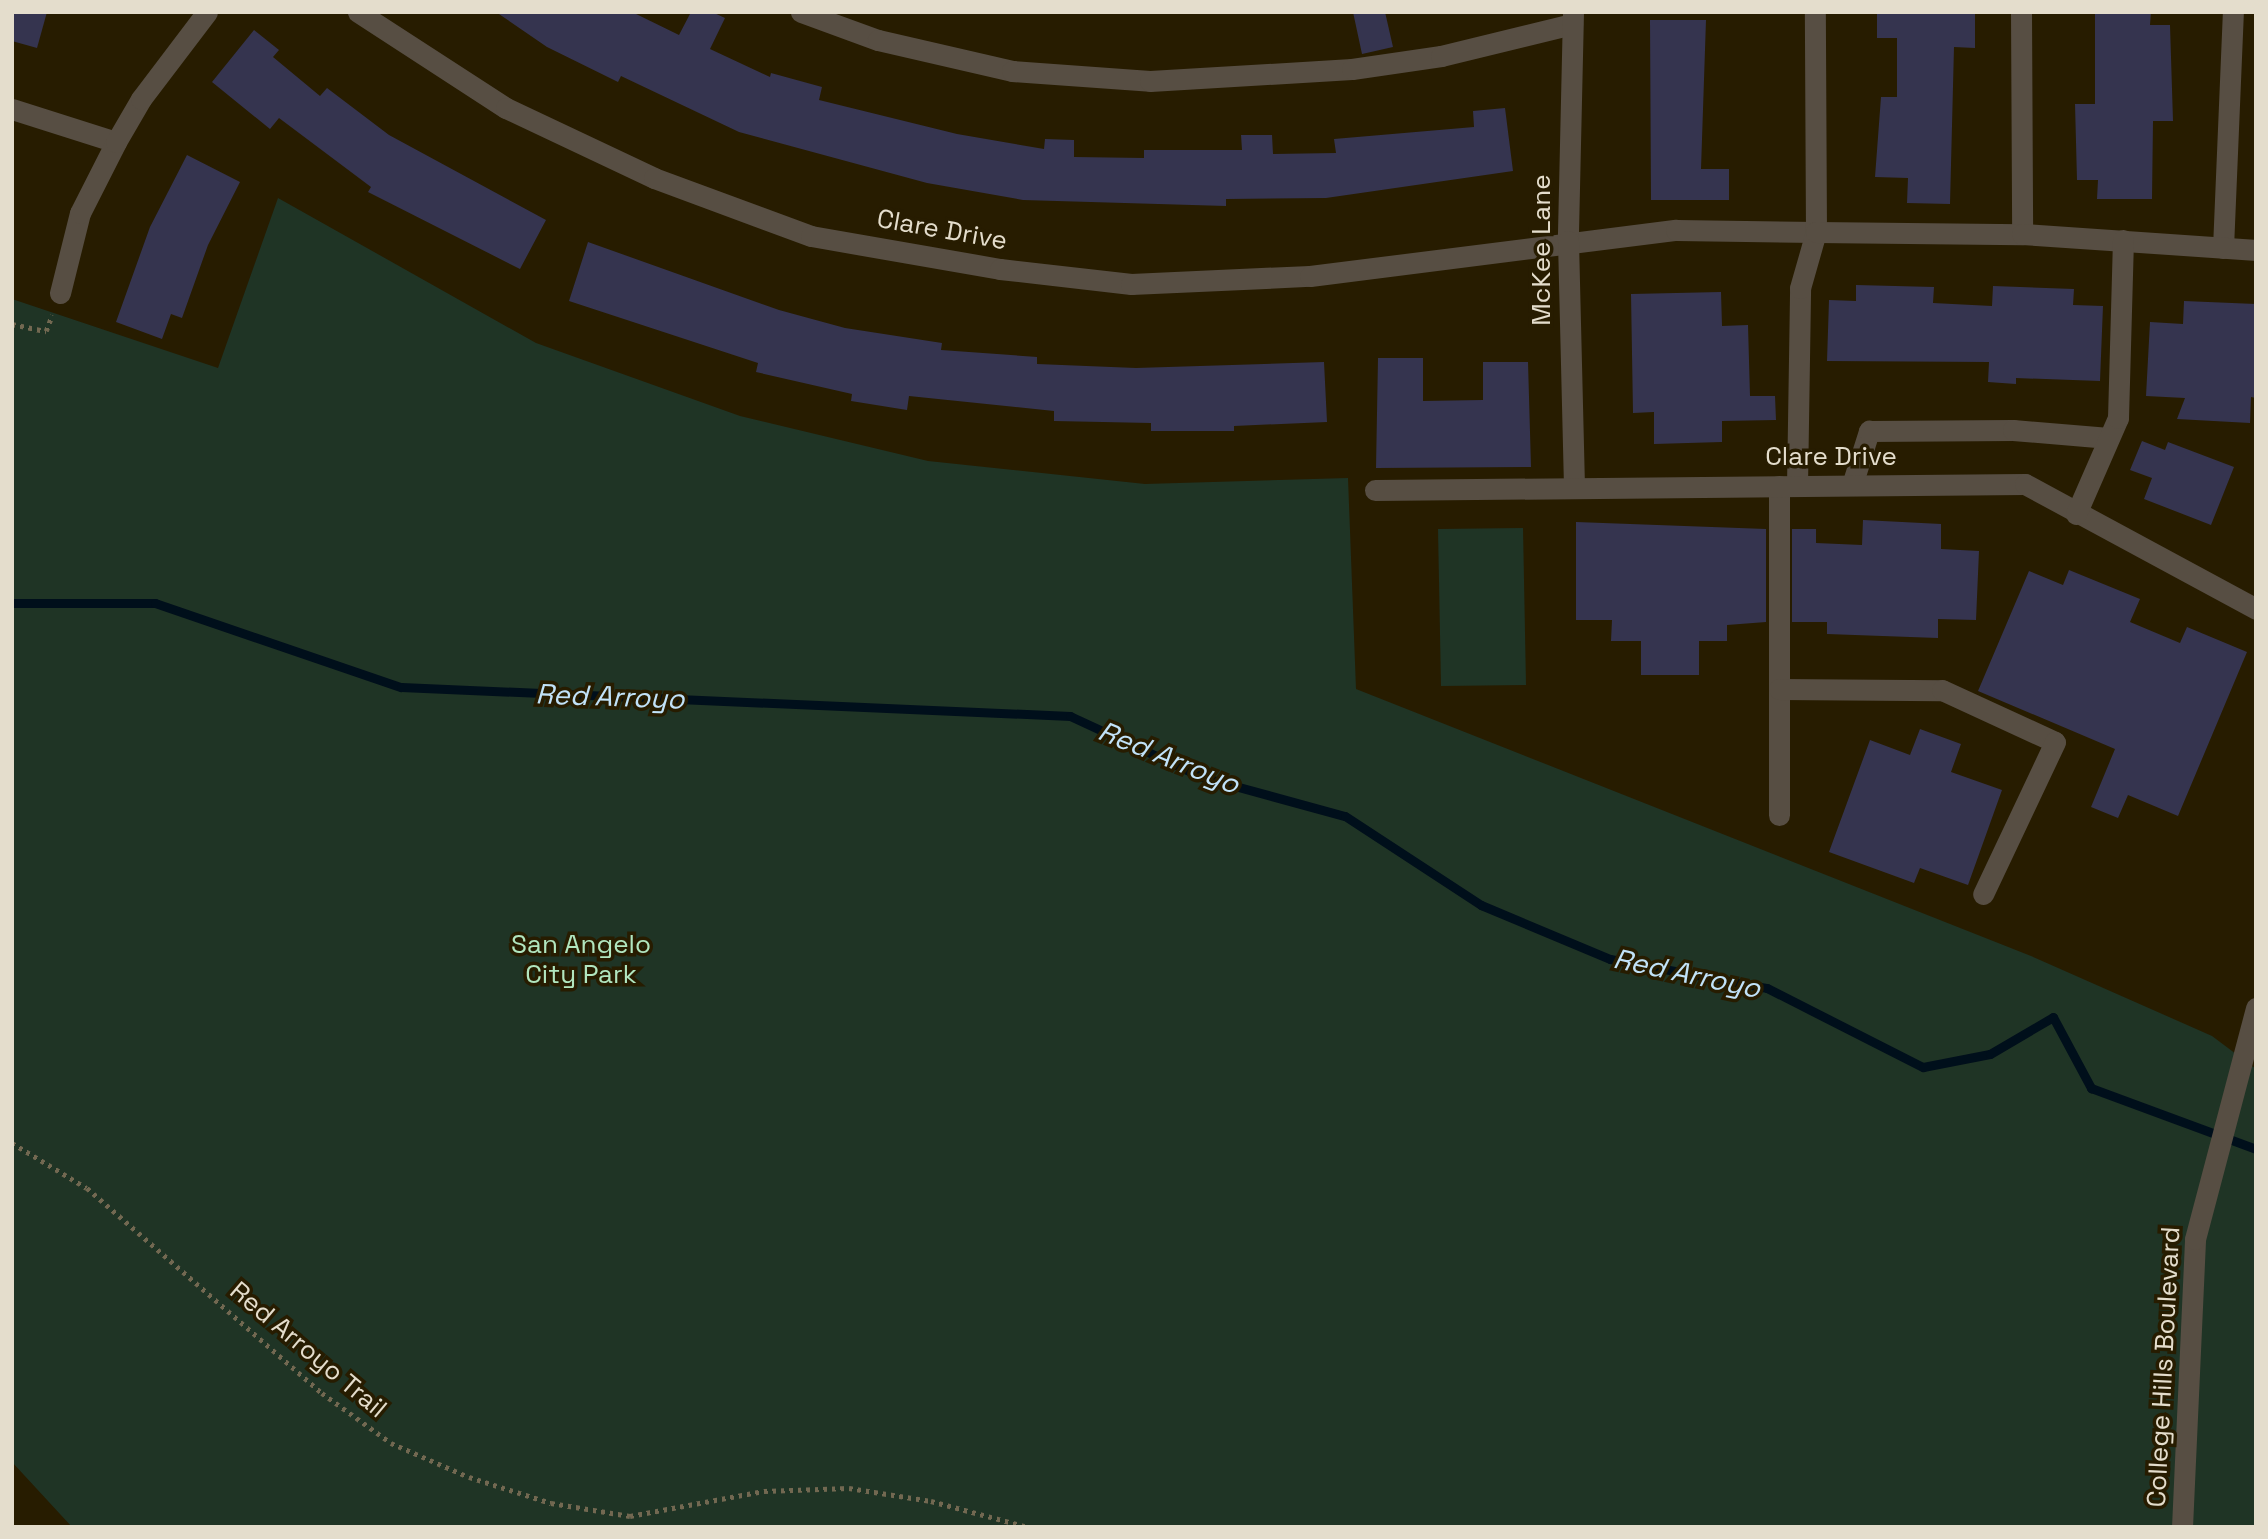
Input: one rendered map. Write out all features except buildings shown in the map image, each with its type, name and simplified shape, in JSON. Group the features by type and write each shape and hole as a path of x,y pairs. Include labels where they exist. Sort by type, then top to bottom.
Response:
{"street":[{"path":"60,293 80,213 116,142 141,99 207,12"},
{"name":"Clare Drive","path":"358,12 506,108 654,178 811,236 1000,269 1131,284 1310,276 1568,241 1676,230 2022,234 2256,250"},
{"path":"801,12 878,40 1012,71 1150,81 1352,69 1441,56 1572,18"},
{"path":"1779,815 1779,689 1800,288 1816,232 1815,12"},
{"path":"2021,12 2022,234"},
{"path":"2223,248 2233,12"},
{"name":"McKee Lane","path":"1572,18 1568,241 1574,488"},
{"path":"12,109 116,142"},
{"path":"2076,514 2119,418 2123,240"},
{"path":"1852,485 1869,431 2013,430 2109,438"},
{"name":"Clare Drive","path":"1375,490 2025,484 2076,514 2254,603"},
{"path":"1779,689 1942,690 2055,742 1983,894"},
{"name":"College Hills Boulevard","path":"2182,1527 2195,1240 2243,1043 2256,1008"}],"path":[{"path":"12,324 46,331 60,293"},
{"name":"Red Arroyo Trail","path":"12,1143 87,1188 322,1393 391,1443 470,1477 551,1503 630,1516 764,1491 849,1488 944,1504 1028,1527"}],"green space":[{"name":"San Angelo City Park","path":"278,198 536,343 740,416 928,461 1145,484 1348,478 1356,689 2031,956 2212,1036 2256,1069 2256,1527 72,1527 12,1462 12,299 218,368"},
{"path":"1523,528 1526,685 1441,686 1438,529"}],"waterway":[{"name":"Red Arroyo","path":"12,603 155,603 401,687 1070,716 1202,777 1345,816 1481,905 1610,959 1767,988 1923,1067 1990,1054 2053,1017 2091,1088 2256,1149"}]}
